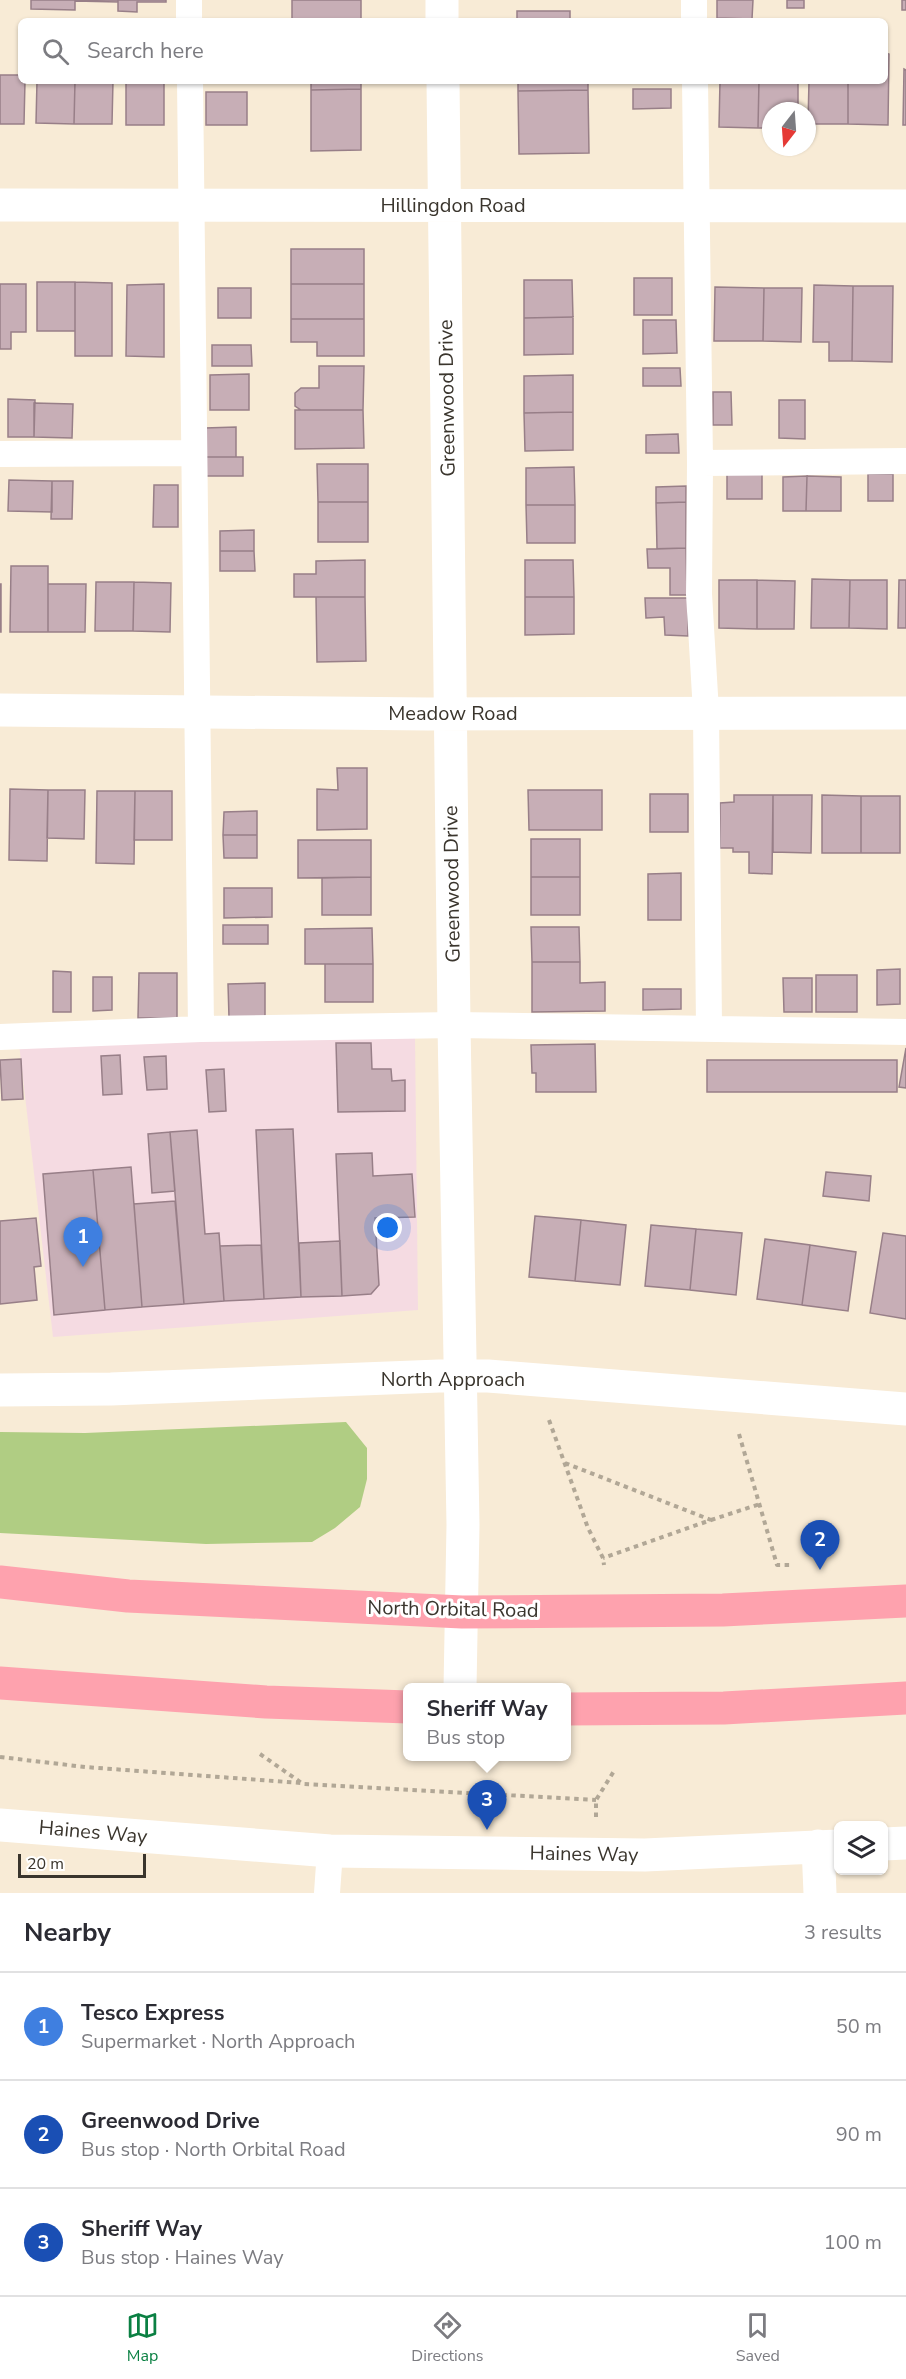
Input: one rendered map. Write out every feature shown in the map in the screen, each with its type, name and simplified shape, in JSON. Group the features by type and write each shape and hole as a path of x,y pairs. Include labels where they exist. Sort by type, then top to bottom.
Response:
{"highway":[{"name":"North Orbital Road","path":"0,1582 128,1596 462,1612 723,1610 906,1601"},
{"path":"0,1683 266,1702 403,1707"},
{"path":"571,1709 724,1708 906,1698"}],"street":[{"path":"442,0 442,18"},
{"name":"Greenwood Drive","path":"443,84 454,1025 463,1525 460,1683"},
{"name":"Hillingdon Road","path":"0,205 906,206"},
{"name":"Meadow Road","path":"0,710 451,714 906,713"},
{"name":"North Approach","path":"0,1390 111,1389 461,1376 906,1409"},
{"name":"Haines Way","path":"0,1825 330,1851 645,1855 828,1846"},
{"path":"888,1844 906,1843"},
{"path":"819,1893 828,1846"}],"lane":[{"path":"189,0 189,18"},
{"path":"694,0 694,18"},
{"path":"190,84 201,1029"},
{"path":"695,84 700,463 699,594 706,712 709,1028"},
{"path":"0,454 193,453"},
{"path":"700,463 906,461"},
{"path":"0,1037 201,1029 454,1025 906,1032"},
{"path":"327,1893 330,1851"}],"path":[{"path":"534,1380 588,1528 603,1558 604,1565"},
{"path":"728,1396 777,1565 795,1565"},
{"path":"565,1463 711,1520"},
{"path":"603,1558 760,1504"},
{"path":"260,1754 303,1784"},
{"path":"0,1757 85,1767 303,1784 596,1800"},
{"path":"596,1821 596,1800 614,1771"}],"shaded area":[{"path":"415,1036 418,1310 53,1337 19,1044"}],"green space":[{"path":"346,1422 367,1448 367,1479 360,1507 335,1528 312,1542 206,1544 0,1533 0,1432 85,1433"}],"building":[{"path":"31,0 75,0 75,10 31,9"},
{"path":"118,0 118,2 75,1"},
{"path":"118,0 166,0 166,2 137,2 137,12 118,11"},
{"path":"292,0 361,0 361,18 292,18"},
{"path":"717,0 753,0 752,18 717,18"},
{"path":"787,0 804,0 804,8 787,8"},
{"path":"902,0 906,0 906,10 902,10"},
{"path":"517,11 570,11 570,18 517,18"},
{"path":"889,54 888,125 848,124 848,84 888,84"},
{"path":"904,69 906,70 906,125 903,125"},
{"path":"0,75 18,75 18,84 25,84 24,124 0,124"},
{"path":"37,84 75,84 74,124 36,123"},
{"path":"75,84 113,84 112,124 74,124"},
{"path":"126,84 164,84 164,125 126,125"},
{"path":"311,84 361,84 361,89 311,90"},
{"path":"518,84 588,84 588,90 518,91"},
{"path":"720,84 759,84 758,128 719,127"},
{"path":"759,84 798,84 798,102 762,102 762,128 758,128"},
{"path":"809,84 848,84 848,124 816,124 816,102 809,102"},
{"path":"361,89 361,150 311,151 311,90"},
{"path":"633,89 671,89 671,108 633,109"},
{"path":"588,90 589,153 519,154 518,91"},
{"path":"206,92 247,92 247,125 206,125"},
{"path":"291,249 364,249 364,284 291,284"},
{"path":"634,278 672,278 672,315 634,315"},
{"path":"524,280 572,280 573,317 524,318"},
{"path":"37,282 75,282 75,331 37,331"},
{"path":"75,282 112,283 112,356 75,356"},
{"path":"0,284 26,284 26,332 11,332 11,349 0,349"},
{"path":"164,284 164,357 126,356 127,285"},
{"path":"291,284 364,284 364,319 291,319"},
{"path":"814,285 853,286 852,361 829,361 829,342 813,342"},
{"path":"853,286 893,286 892,362 852,361"},
{"path":"715,287 764,288 763,341 714,341"},
{"path":"218,288 251,288 251,318 218,318"},
{"path":"764,288 802,288 801,342 763,341"},
{"path":"573,317 573,354 524,355 524,318"},
{"path":"291,319 364,319 364,356 317,356 317,342 291,342"},
{"path":"643,320 676,320 677,353 643,354"},
{"path":"212,345 251,345 252,366 212,366"},
{"path":"319,366 364,366 363,410 301,410 295,406 295,393 301,388 319,388"},
{"path":"643,368 680,368 681,386 643,386"},
{"path":"249,374 249,410 210,410 210,375"},
{"path":"573,375 573,412 524,413 524,376"},
{"path":"713,392 731,392 732,425 713,425"},
{"path":"8,399 35,400 34,437 8,437"},
{"path":"779,400 805,400 805,439 779,438"},
{"path":"34,403 73,404 72,438 34,437"},
{"path":"295,410 363,410 364,448 295,449"},
{"path":"573,412 573,450 525,451 524,413"},
{"path":"236,427 236,457 205,457 205,428"},
{"path":"678,434 679,453 646,453 646,435"},
{"path":"205,457 243,457 243,476 205,476"},
{"path":"317,464 368,464 368,502 318,502"},
{"path":"574,467 575,505 526,505 526,468"},
{"path":"727,473 762,473 762,499 727,499"},
{"path":"868,474 893,474 893,501 868,501"},
{"path":"807,476 806,511 783,511 783,477"},
{"path":"807,476 841,477 841,511 806,511"},
{"path":"9,480 52,481 52,512 8,511"},
{"path":"52,481 73,481 72,519 51,519"},
{"path":"154,485 178,485 178,527 153,527"},
{"path":"686,486 686,502 656,503 656,487"},
{"path":"318,502 368,502 368,542 318,542"},
{"path":"686,502 686,548 657,549 656,503"},
{"path":"526,505 575,505 575,543 527,543"},
{"path":"254,530 254,551 220,551 220,531"},
{"path":"686,548 687,595 670,595 670,568 648,568 647,549"},
{"path":"220,551 254,551 255,571 220,571"},
{"path":"365,560 365,597 294,597 294,574 316,574 316,561"},
{"path":"525,560 573,560 574,597 525,597"},
{"path":"11,566 48,566 48,632 10,632"},
{"path":"812,579 850,580 849,628 811,628"},
{"path":"719,580 757,580 757,629 719,628"},
{"path":"757,580 795,581 794,629 757,629"},
{"path":"850,580 887,580 887,629 849,628"},
{"path":"899,580 906,580 906,628 898,628"},
{"path":"96,582 134,582 133,631 95,631"},
{"path":"134,582 171,583 170,632 133,631"},
{"path":"1,584 1,632 0,632"},
{"path":"48,584 86,584 85,632 48,632"},
{"path":"316,597 365,597 366,661 317,662"},
{"path":"525,597 574,597 574,634 525,635"},
{"path":"645,598 688,598 688,636 665,635 664,617 646,618"},
{"path":"337,768 367,768 367,829 317,830 317,789 338,790"},
{"path":"10,789 48,790 47,861 9,860"},
{"path":"48,790 85,790 84,839 47,838"},
{"path":"528,790 602,790 602,830 529,830"},
{"path":"97,791 135,791 134,864 96,863"},
{"path":"135,791 172,791 172,840 134,840"},
{"path":"650,794 688,794 688,832 650,832"},
{"path":"734,795 773,795 772,874 749,873 749,852 733,852 733,848 720,848 720,803 734,802"},
{"path":"773,795 812,795 811,853 773,852"},
{"path":"822,795 861,796 861,853 822,853"},
{"path":"861,796 900,796 900,853 861,853"},
{"path":"257,811 257,835 223,835 224,812"},
{"path":"223,835 257,835 257,858 224,858"},
{"path":"531,839 580,839 580,877 531,877"},
{"path":"298,840 371,840 371,877 298,878"},
{"path":"681,873 681,920 648,920 648,874"},
{"path":"371,877 371,915 322,915 322,878"},
{"path":"531,877 580,877 580,915 531,915"},
{"path":"224,888 272,888 272,917 224,918"},
{"path":"223,925 268,925 268,944 223,944"},
{"path":"531,927 579,927 580,962 532,962"},
{"path":"372,928 373,964 305,964 305,929"},
{"path":"532,962 580,962 580,983 605,982 605,1011 532,1012"},
{"path":"325,964 373,964 373,1002 325,1002"},
{"path":"900,969 900,1004 877,1005 877,970"},
{"path":"53,971 71,972 71,1012 53,1012"},
{"path":"139,973 177,973 177,1018 138,1018"},
{"path":"816,975 857,975 857,1012 816,1012"},
{"path":"93,977 112,977 112,1010 93,1011"},
{"path":"783,978 812,978 812,1012 784,1012"},
{"path":"265,983 265,1017 229,1017 228,984"},
{"path":"643,989 681,989 681,1009 643,1010"},
{"path":"336,1043 371,1043 372,1069 391,1069 392,1081 405,1080 405,1111 338,1112"},
{"path":"595,1044 596,1092 536,1092 536,1073 532,1073 531,1045"},
{"path":"906,1048 906,1088 899,1087"},
{"path":"120,1055 122,1094 103,1095 101,1056"},
{"path":"166,1056 167,1089 147,1090 144,1057"},
{"path":"21,1059 23,1099 2,1100 0,1060"},
{"path":"707,1060 897,1060 897,1092 707,1092"},
{"path":"224,1069 226,1111 209,1112 206,1070"},
{"path":"293,1129 301,1297 264,1299 256,1130"},
{"path":"197,1130 205,1234 219,1233 224,1301 184,1304 170,1132"},
{"path":"170,1132 175,1191 152,1193 148,1134"},
{"path":"372,1153 373,1176 412,1174 415,1217 375,1218 379,1285 371,1294 342,1296 336,1154"},
{"path":"131,1167 142,1307 105,1310 93,1170"},
{"path":"93,1170 105,1310 54,1315 43,1174"},
{"path":"826,1172 871,1176 869,1201 823,1196"},
{"path":"175,1201 184,1304 142,1307 134,1204"},
{"path":"535,1216 581,1220 575,1281 529,1277"},
{"path":"36,1218 41,1266 34,1267 37,1300 0,1304 0,1221"},
{"path":"581,1220 626,1225 620,1285 575,1281"},
{"path":"651,1225 696,1229 690,1290 645,1286"},
{"path":"696,1229 742,1233 736,1295 690,1290"},
{"path":"883,1233 906,1236 906,1319 870,1313"},
{"path":"765,1239 810,1245 802,1305 757,1299"},
{"path":"340,1241 342,1296 301,1297 299,1243"},
{"path":"261,1245 264,1299 224,1301 220,1246"},
{"path":"810,1245 856,1252 848,1311 802,1305"}],"place":[{"name":"Tesco Express","path":"83,1267"},
{"name":"Greenwood Drive","path":"820,1570"},
{"name":"Sheriff Way","path":"487,1830"}]}
